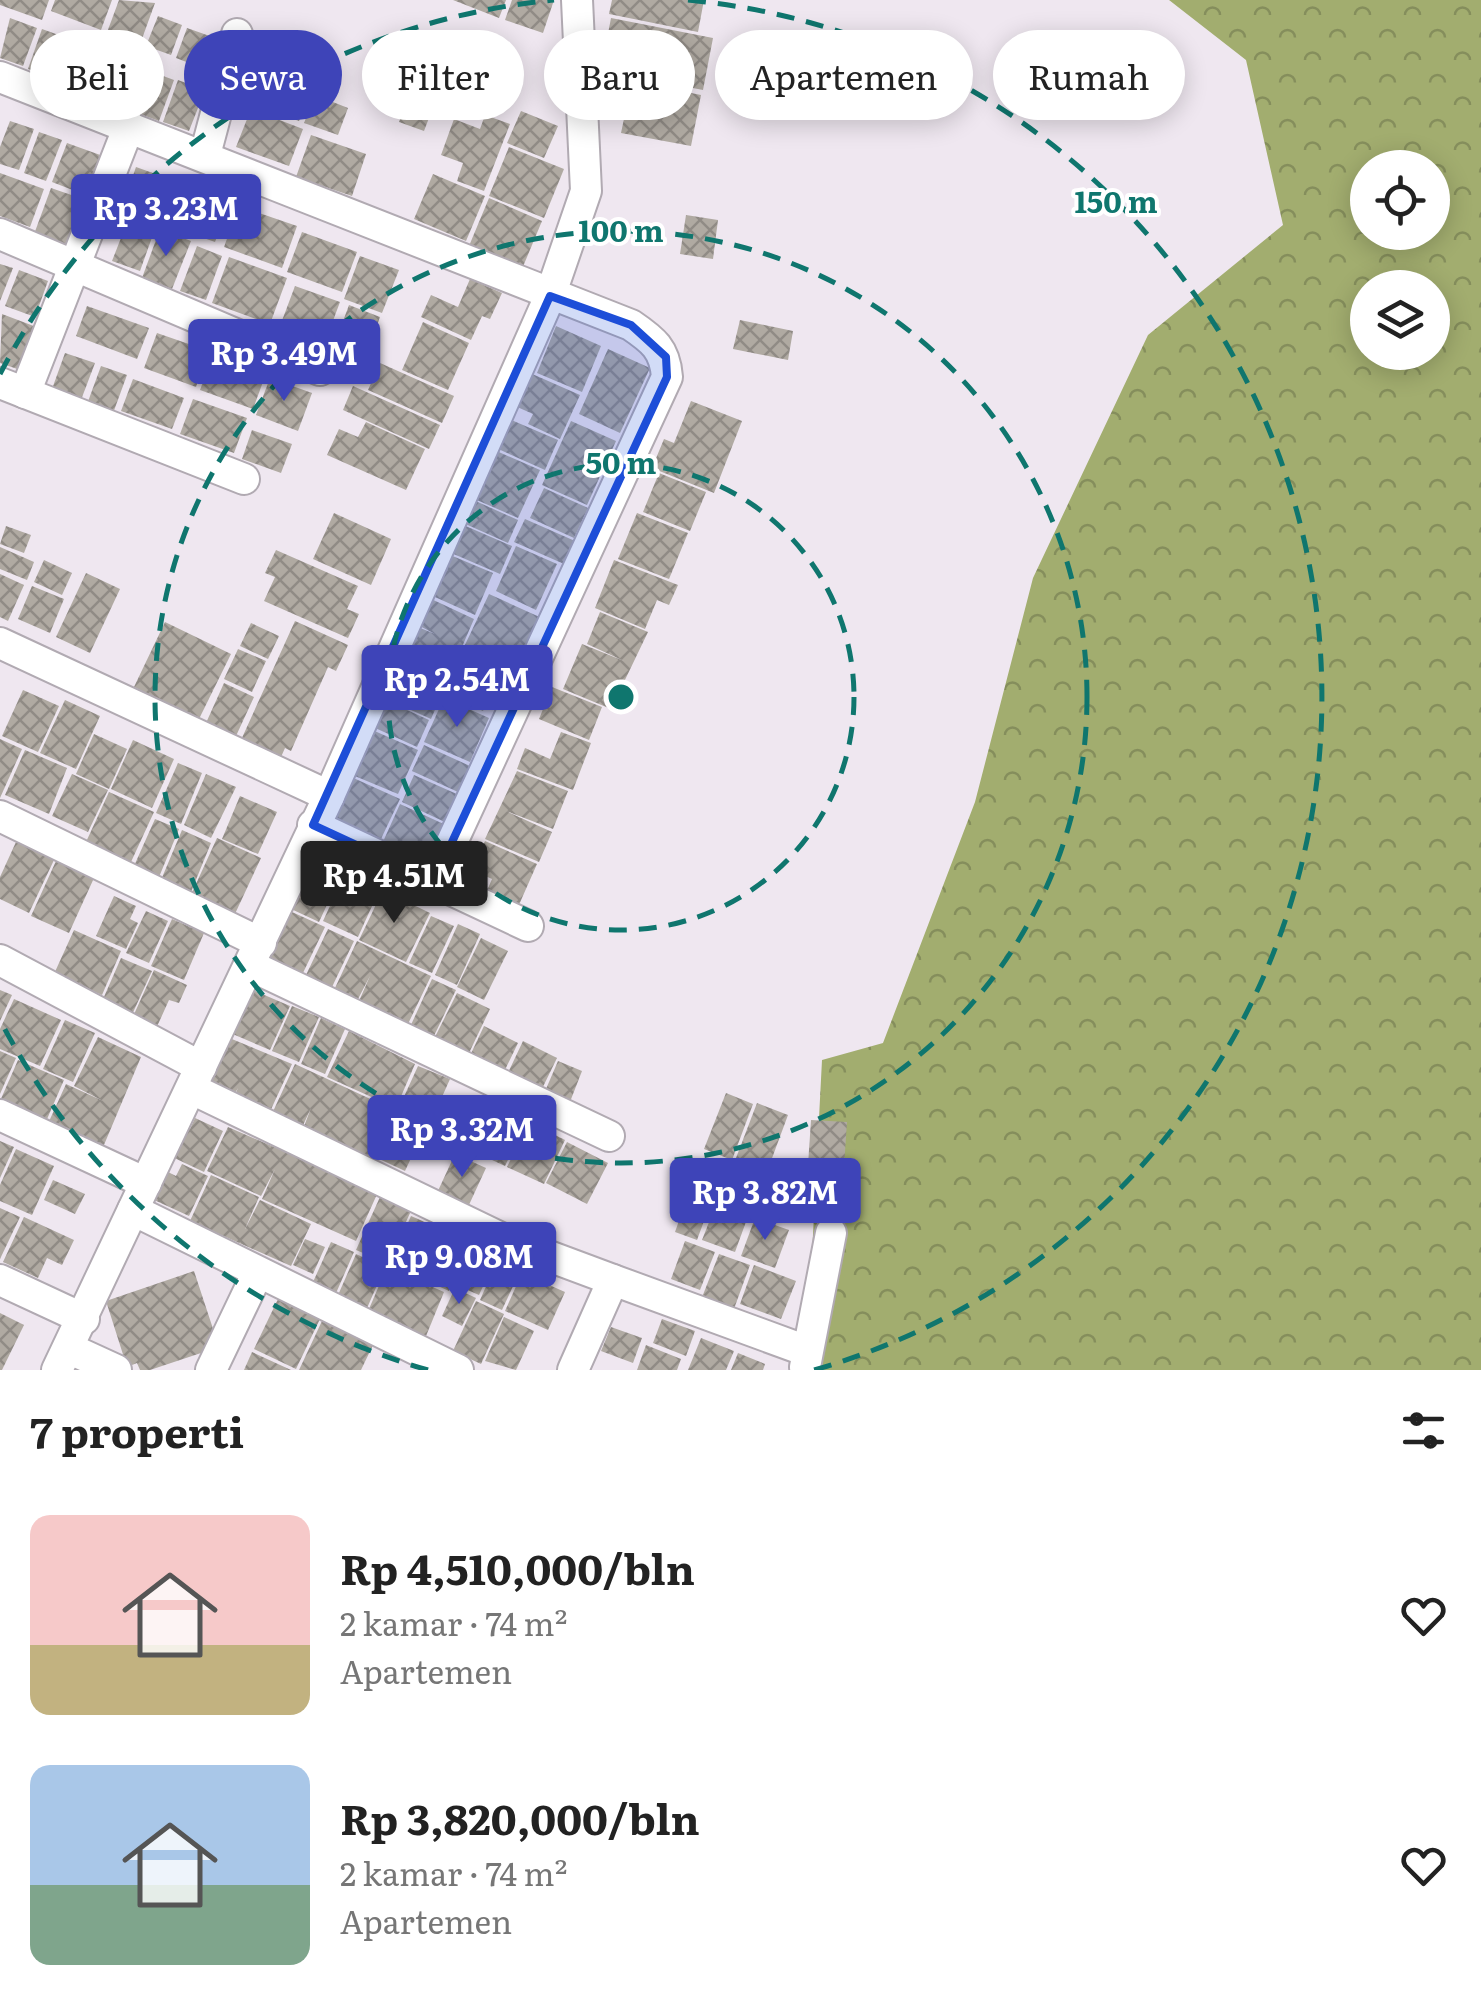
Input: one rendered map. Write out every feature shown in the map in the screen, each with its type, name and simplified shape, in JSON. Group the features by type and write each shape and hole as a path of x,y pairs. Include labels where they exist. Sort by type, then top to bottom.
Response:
{"street":[{"path":"116,1370 62,1359 329,796 550,296 586,191 576,0"},
{"path":"0,77 631,325 654,341 666,357 667,376 434,881"},
{"path":"205,156 214,120"},
{"path":"129,126 75,266 13,388 244,479"},
{"path":"0,234 320,370"},
{"path":"0,643 329,796"},
{"path":"0,816 255,954 608,1136"},
{"path":"313,825 528,926"},
{"path":"0,960 196,1078 503,1239 806,1360 831,1234"},
{"path":"0,1114 399,1359 458,1370"},
{"path":"211,1370 258,1272"},
{"path":"0,1280 84,1318"},
{"path":"573,1370 613,1280"}],"highlighted area":[{"path":"550,296 631,325 666,357 667,377 434,881 313,825"}],"green space":[{"path":"1169,0 1481,0 1481,1370 806,1370 822,1060 883,1043 975,802 1033,578 1148,335 1283,225 1246,60"}],"building":[{"path":"0,0 49,0 42,20 0,5"},
{"path":"55,0 112,0 101,30 51,11"},
{"path":"119,0 155,3 145,30 108,30"},
{"path":"453,0 506,0 499,18"},
{"path":"512,0 554,0 543,33 505,20"},
{"path":"612,0 704,0 698,32 609,14"},
{"path":"158,16 182,25 171,55 164,52 164,30 152,30"},
{"path":"10,18 37,28 30,30 30,47 23,66 0,58"},
{"path":"611,18 672,30 609,30"},
{"path":"695,34 713,38 703,90 695,88"},
{"path":"184,36 184,61 176,58"},
{"path":"164,76 174,80 164,107"},
{"path":"178,80 184,82 184,120 193,120 189,131 164,119"},
{"path":"695,94 701,95 691,146 621,133 624,120 695,120"},
{"path":"342,106 348,108 338,135 304,123 342,120"},
{"path":"524,112 558,126 544,158 507,143 517,120 524,120"},
{"path":"247,120 280,120 303,129 289,166 236,147"},
{"path":"400,120 428,120 424,131"},
{"path":"454,120 480,129 483,120 510,124 484,191 457,181 463,163 441,155"},
{"path":"10,121 34,129 19,170 0,164 0,147"},
{"path":"39,132 62,140 46,181 24,173"},
{"path":"311,135 366,154 352,196 296,177"},
{"path":"67,143 103,156 88,196 52,182"},
{"path":"509,147 564,169 544,218 489,196"},
{"path":"136,167 175,181 159,224 121,210"},
{"path":"0,173 44,189 30,227 0,216"},
{"path":"433,174 485,196 466,241 414,219"},
{"path":"179,185 229,204 215,242 164,224"},
{"path":"51,188 86,200 68,250 33,237"},
{"path":"489,198 542,221 522,269 469,246"},
{"path":"239,206 297,226 282,268 224,247"},
{"path":"686,215 718,220 713,259 680,254"},
{"path":"128,220 155,229 140,271 112,261"},
{"path":"160,229 191,241 172,289 142,278"},
{"path":"302,232 357,252 342,292 287,272"},
{"path":"197,246 222,256 206,300 180,291"},
{"path":"360,256 399,270 382,313 344,299"},
{"path":"229,257 287,278 270,324 212,303"},
{"path":"0,264 13,268 0,301"},
{"path":"19,270 48,281 35,317 5,306"},
{"path":"470,279 502,293 490,319 482,316 471,340 421,317 431,295 458,307"},
{"path":"295,286 340,302 325,342 280,326"},
{"path":"349,305 380,317 365,358 334,346"},
{"path":"87,306 149,328 137,359 76,336"},
{"path":"2,314 39,328 23,371 0,363"},
{"path":"740,320 793,331 788,360 733,349"},
{"path":"423,322 469,343 448,390 402,370"},
{"path":"556,326 601,346 582,392 537,373"},
{"path":"157,333 209,351 196,387 144,368"},
{"path":"608,349 650,368 620,433 579,414"},
{"path":"65,353 95,363 81,400 52,389"},
{"path":"211,360 264,379 253,409 200,390"},
{"path":"380,363 454,396 442,423 368,390"},
{"path":"101,366 127,375 112,416 86,407"},
{"path":"530,373 580,395 560,439 528,424 533,414 515,406"},
{"path":"270,378 312,393 298,431 256,415"},
{"path":"133,379 184,398 172,429 121,411"},
{"path":"353,386 440,425 429,449 343,410"},
{"path":"193,399 247,418 234,453 180,434"},
{"path":"691,401 742,421 714,493 652,468 664,439 674,443"},
{"path":"509,419 558,440 545,470 496,448"},
{"path":"571,421 616,441 587,505 542,485"},
{"path":"366,422 425,449 406,490 327,455 339,429 358,437"},
{"path":"252,430 292,444 281,473 242,459"},
{"path":"492,449 540,470 518,518 470,497"},
{"path":"659,473 706,492 690,531 643,512"},
{"path":"544,488 588,508 574,538 530,518"},
{"path":"471,499 518,520 508,543 461,522"},
{"path":"334,513 391,539 371,585 313,559"},
{"path":"637,513 688,533 669,579 618,559"},
{"path":"525,519 575,541 564,564 514,542"},
{"path":"461,524 512,546 500,574 449,552"},
{"path":"6,526 31,535 24,553 0,544"},
{"path":"516,546 557,564 536,610 496,591"},
{"path":"0,547 34,562 27,580 0,569"},
{"path":"276,550 358,586 347,609 359,614 348,638 264,601 275,577 265,573"},
{"path":"443,552 493,573 475,615 426,593"},
{"path":"44,560 72,573 62,595 34,582"},
{"path":"614,560 678,585 669,605 657,600 645,629 595,608"},
{"path":"86,573 120,589 90,653 56,637"},
{"path":"0,574 24,585 8,621 0,617"},
{"path":"32,586 64,599 50,633 18,619"},
{"path":"489,594 544,619 526,658 517,654 511,668 464,647"},
{"path":"427,597 474,619 431,719 380,696 413,625 435,634 414,623"},
{"path":"600,612 648,632 611,709 563,689 582,644 624,661 587,644"},
{"path":"295,621 348,645 336,671 328,667 291,751 285,748 281,757 241,740"},
{"path":"165,622 231,654 199,719 134,687"},
{"path":"251,623 279,636 268,659 240,646"},
{"path":"238,649 266,661 252,692 224,679"},
{"path":"465,649 514,671 505,691 456,669"},
{"path":"456,674 492,691 483,711 446,695"},
{"path":"224,683 254,697 236,736 206,723"},
{"path":"552,687 602,707 589,740 539,719"},
{"path":"23,690 59,706 38,752 2,736"},
{"path":"444,698 489,718 470,762 424,742"},
{"path":"65,700 100,716 76,769 40,753"},
{"path":"385,700 429,720 417,747 373,727"},
{"path":"370,729 418,750 398,794 350,774"},
{"path":"561,732 591,743 573,790 517,769 525,748 550,759"},
{"path":"94,734 127,749 109,789 76,774"},
{"path":"0,739 22,749 0,798"},
{"path":"133,740 174,759 152,808 111,789"},
{"path":"424,745 470,766 458,792 412,771"},
{"path":"25,750 67,768 49,814 5,795"},
{"path":"178,763 202,773 181,824 156,813"},
{"path":"517,771 568,791 553,829 506,811 552,832 539,862 485,839"},
{"path":"72,774 108,790 88,832 52,816"},
{"path":"206,774 236,787 211,838 184,825"},
{"path":"414,775 459,795 447,823 402,802"},
{"path":"349,776 400,799 380,841 329,818"},
{"path":"109,792 154,812 131,862 86,842"},
{"path":"240,796 277,812 258,854 222,839"},
{"path":"400,804 448,826 429,866 382,844"},
{"path":"155,819 179,829 159,877 134,866"},
{"path":"182,830 211,843 191,892 161,880"},
{"path":"217,838 261,858 234,916 190,897"},
{"path":"485,841 537,864 518,907 486,893 492,879 472,870"},
{"path":"16,842 54,860 29,913 0,899 0,877"},
{"path":"56,861 94,878 69,933 31,916"},
{"path":"324,861 343,870 319,922 289,908 308,867 319,872"},
{"path":"347,869 382,884 358,937 323,921"},
{"path":"383,890 430,913 406,962 359,940"},
{"path":"114,896 136,906 130,919 138,923 126,949 96,936"},
{"path":"146,911 168,921 149,963 126,953"},
{"path":"292,912 325,927 302,975 269,959"},
{"path":"431,916 454,926 432,973 409,963"},
{"path":"172,919 204,933 184,980 151,966"},
{"path":"458,924 480,934 457,985 435,975"},
{"path":"328,929 354,941 332,987 306,975"},
{"path":"74,930 121,951 102,995 54,974"},
{"path":"481,938 508,951 484,1000 457,987"},
{"path":"357,941 431,976 408,1024 359,1001 370,976 358,999 335,988"},
{"path":"121,958 152,971 130,1019 100,1006"},
{"path":"154,970 187,985 179,1003 169,1000 155,1031 131,1021"},
{"path":"432,979 456,990 433,1038 410,1027"},
{"path":"248,988 290,1006 270,1050 228,1032"},
{"path":"0,990 12,995 0,1021"},
{"path":"457,993 490,1009 469,1053 435,1037"},
{"path":"14,999 61,1020 40,1066 0,1049 0,1029"},
{"path":"292,1006 319,1017 299,1062 272,1051"},
{"path":"321,1018 345,1029 325,1074 301,1064"},
{"path":"65,1020 95,1033 73,1082 43,1069"},
{"path":"484,1026 518,1043 502,1076 468,1060"},
{"path":"349,1031 415,1064 396,1108 327,1077"},
{"path":"98,1037 141,1057 101,1152 46,1128 66,1084 103,1101 74,1086"},
{"path":"227,1037 292,1064 267,1118 232,1102 238,1088 231,1100 204,1087"},
{"path":"523,1041 557,1058 539,1095 505,1079"},
{"path":"0,1051 16,1058 0,1094"},
{"path":"18,1060 64,1080 44,1126 0,1101"},
{"path":"558,1061 582,1071 568,1107 543,1096"},
{"path":"295,1064 392,1109 368,1162 303,1129 311,1108 300,1132 270,1118"},
{"path":"418,1066 450,1079 429,1126 397,1112"},
{"path":"726,1093 753,1104 732,1160 704,1149"},
{"path":"487,1099 528,1118 505,1166 464,1147"},
{"path":"757,1103 788,1115 768,1169 736,1158"},
{"path":"393,1113 425,1128 405,1171 373,1156"},
{"path":"195,1118 223,1131 204,1172 168,1155 182,1126 190,1129"},
{"path":"811,1120 847,1122 844,1167 808,1165"},
{"path":"529,1122 565,1140 544,1184 507,1167"},
{"path":"228,1127 378,1192 356,1241 262,1199 275,1169 261,1196 207,1171"},
{"path":"0,1141 14,1147 0,1178"},
{"path":"567,1142 608,1163 587,1204 546,1183"},
{"path":"16,1149 54,1166 32,1215 0,1201 0,1185"},
{"path":"455,1154 486,1168 468,1207 437,1193"},
{"path":"182,1164 208,1176 189,1216 152,1199 166,1171 176,1176"},
{"path":"807,1170 844,1172 842,1201 805,1198"},
{"path":"211,1175 259,1197 245,1229 260,1200 311,1224 291,1266 190,1221"},
{"path":"53,1180 85,1194 75,1214 44,1200"},
{"path":"689,1193 711,1202 697,1240 675,1232"},
{"path":"380,1197 411,1211 387,1263 356,1250"},
{"path":"715,1207 747,1219 735,1252 702,1240"},
{"path":"0,1208 20,1217 0,1259"},
{"path":"411,1216 436,1227 414,1276 389,1265"},
{"path":"24,1217 74,1240 62,1265 47,1258 38,1278 3,1262"},
{"path":"755,1218 789,1230 775,1268 741,1256"},
{"path":"436,1232 469,1247 449,1291 416,1276"},
{"path":"305,1239 325,1247 313,1274 293,1265"},
{"path":"685,1241 715,1252 700,1290 671,1279"},
{"path":"331,1242 354,1252 333,1300 309,1291"},
{"path":"472,1244 497,1256 479,1295 454,1284"},
{"path":"356,1254 385,1267 364,1315 335,1302"},
{"path":"719,1254 750,1265 731,1317 699,1305"},
{"path":"498,1259 521,1269 502,1310 480,1300"},
{"path":"754,1265 796,1281 781,1319 740,1304"},
{"path":"387,1267 444,1292 424,1341 366,1316"},
{"path":"194,1271 219,1347 150,1370 140,1370 137,1363 127,1367 106,1301"},
{"path":"522,1273 565,1292 548,1330 505,1311"},
{"path":"455,1288 476,1298 462,1326 442,1316"},
{"path":"278,1299 320,1319 296,1369 254,1349"},
{"path":"476,1301 504,1314 481,1364 453,1351"},
{"path":"0,1313 24,1325 2,1370 0,1370"},
{"path":"504,1317 534,1331 516,1370 485,1361"},
{"path":"662,1319 695,1331 686,1356 653,1343"},
{"path":"322,1321 373,1345 361,1370 299,1370"},
{"path":"611,1327 642,1338 633,1363 601,1351"},
{"path":"701,1338 734,1351 726,1370 688,1370"},
{"path":"646,1345 681,1359 677,1370 637,1370"},
{"path":"252,1352 291,1370 244,1370"},
{"path":"738,1353 765,1364 763,1370 731,1370"}]}
